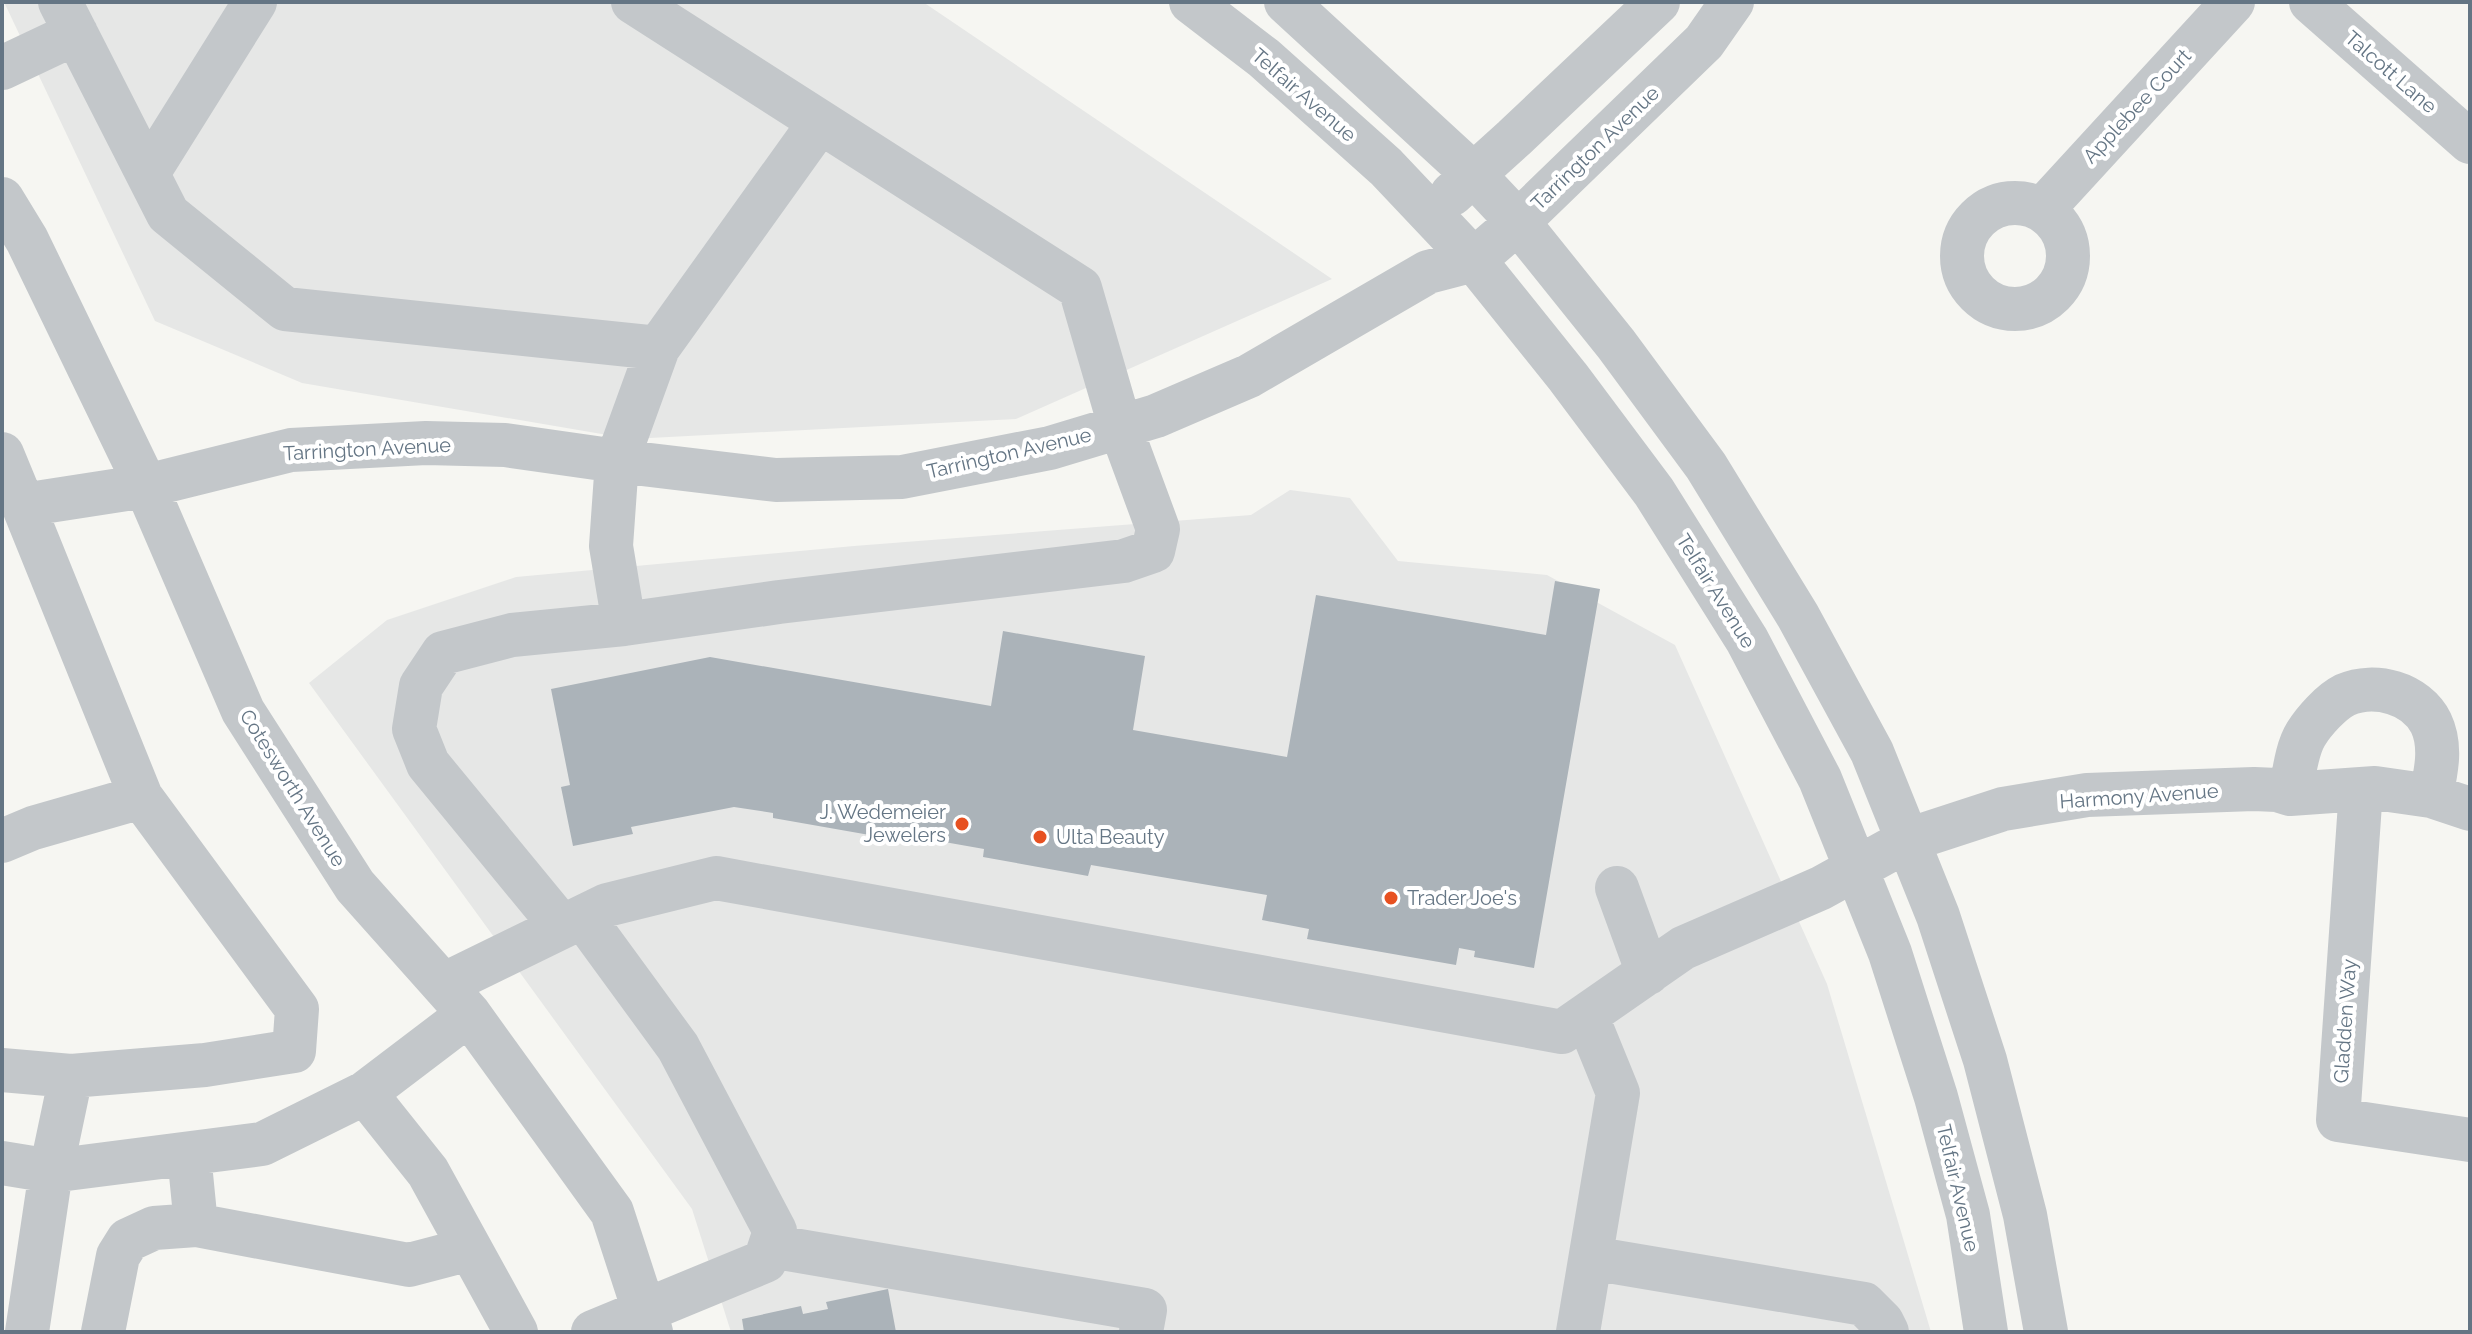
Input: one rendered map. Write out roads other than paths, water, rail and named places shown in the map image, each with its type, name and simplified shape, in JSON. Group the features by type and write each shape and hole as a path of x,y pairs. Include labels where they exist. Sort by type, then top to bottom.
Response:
{"street":[{"path":"148,173 255,2"},
{"path":"593,1332 648,1322 765,1261 775,1231 678,1047 572,922 428,764 414,729 421,686 443,653 512,635 624,624 795,600 1124,561 1153,551 1158,529 1120,426 1080,288 633,2"},
{"name":"Telfair Avenue","path":"1191,2 1264,58 1386,167 1474,260 1568,377 1654,492 1747,640 1820,779 1890,953 1936,1097 1968,1215 1986,1332"},
{"path":"1286,2 1473,174 1518,222 1616,344 1706,466 1798,616 1872,752 1938,916 1985,1060 2025,1215 2046,1332"},
{"path":"1430,213 1658,2"},
{"name":"Tarrington Avenue","path":"23,505 146,486 291,450 426,443 505,445 776,480 838,476 902,477 1050,448 1156,416 1249,376 1428,272 1474,260 1518,222 1704,42 1732,2"},
{"name":"Applebee Court","path":"2042,210 2233,2"},
{"name":"Talcott Lane","path":"2311,2 2470,142"},
{"path":"2,68 68,17 168,214 285,309 658,348"},
{"path":"624,624 611,546 617,461 658,348 820,122"},
{"name":"Cotesworth Avenue","path":"2,199 27,240 146,486 243,711 355,886 457,999 612,1212 648,1322"},
{"path":"2,454 141,797 297,1009 294,1051 205,1065 71,1076 2,1070"},
{"name":"Harmony Avenue","path":"2,1163 51,1171 262,1144 365,1093 457,999 572,922 607,905 716,878 1562,1032 1683,948 1821,888 1908,840 2003,809 2087,795 2254,789 2290,794 2375,788 2451,802 2431,724 2415,703 2390,692 2369,689 2344,696 2327,709 2304,736 2290,794"},
{"name":"Gladden Way","path":"2361,789 2338,1120 2470,1140"},
{"path":"2,841 33,828 141,797"},
{"path":"1617,888 1648,973"},
{"path":"1578,1332 1618,1093 1587,1017"},
{"path":"27,1332 51,1171 71,1076"},
{"path":"365,1093 428,1172 516,1332"},
{"path":"189,1154 196,1225"},
{"path":"103,1332 118,1256 128,1240 154,1228 196,1225 409,1265 470,1249"},
{"path":"770,1246 1145,1310 1141,1332"},
{"path":"1591,1258 1864,1304 1882,1322 1887,1332"}],"place":[{"name":"J. Wedemeier Jewelers","path":"962,824"},
{"name":"Ulta Beauty","path":"1040,837"},
{"name":"Trader Joe's","path":"1391,898"}]}
